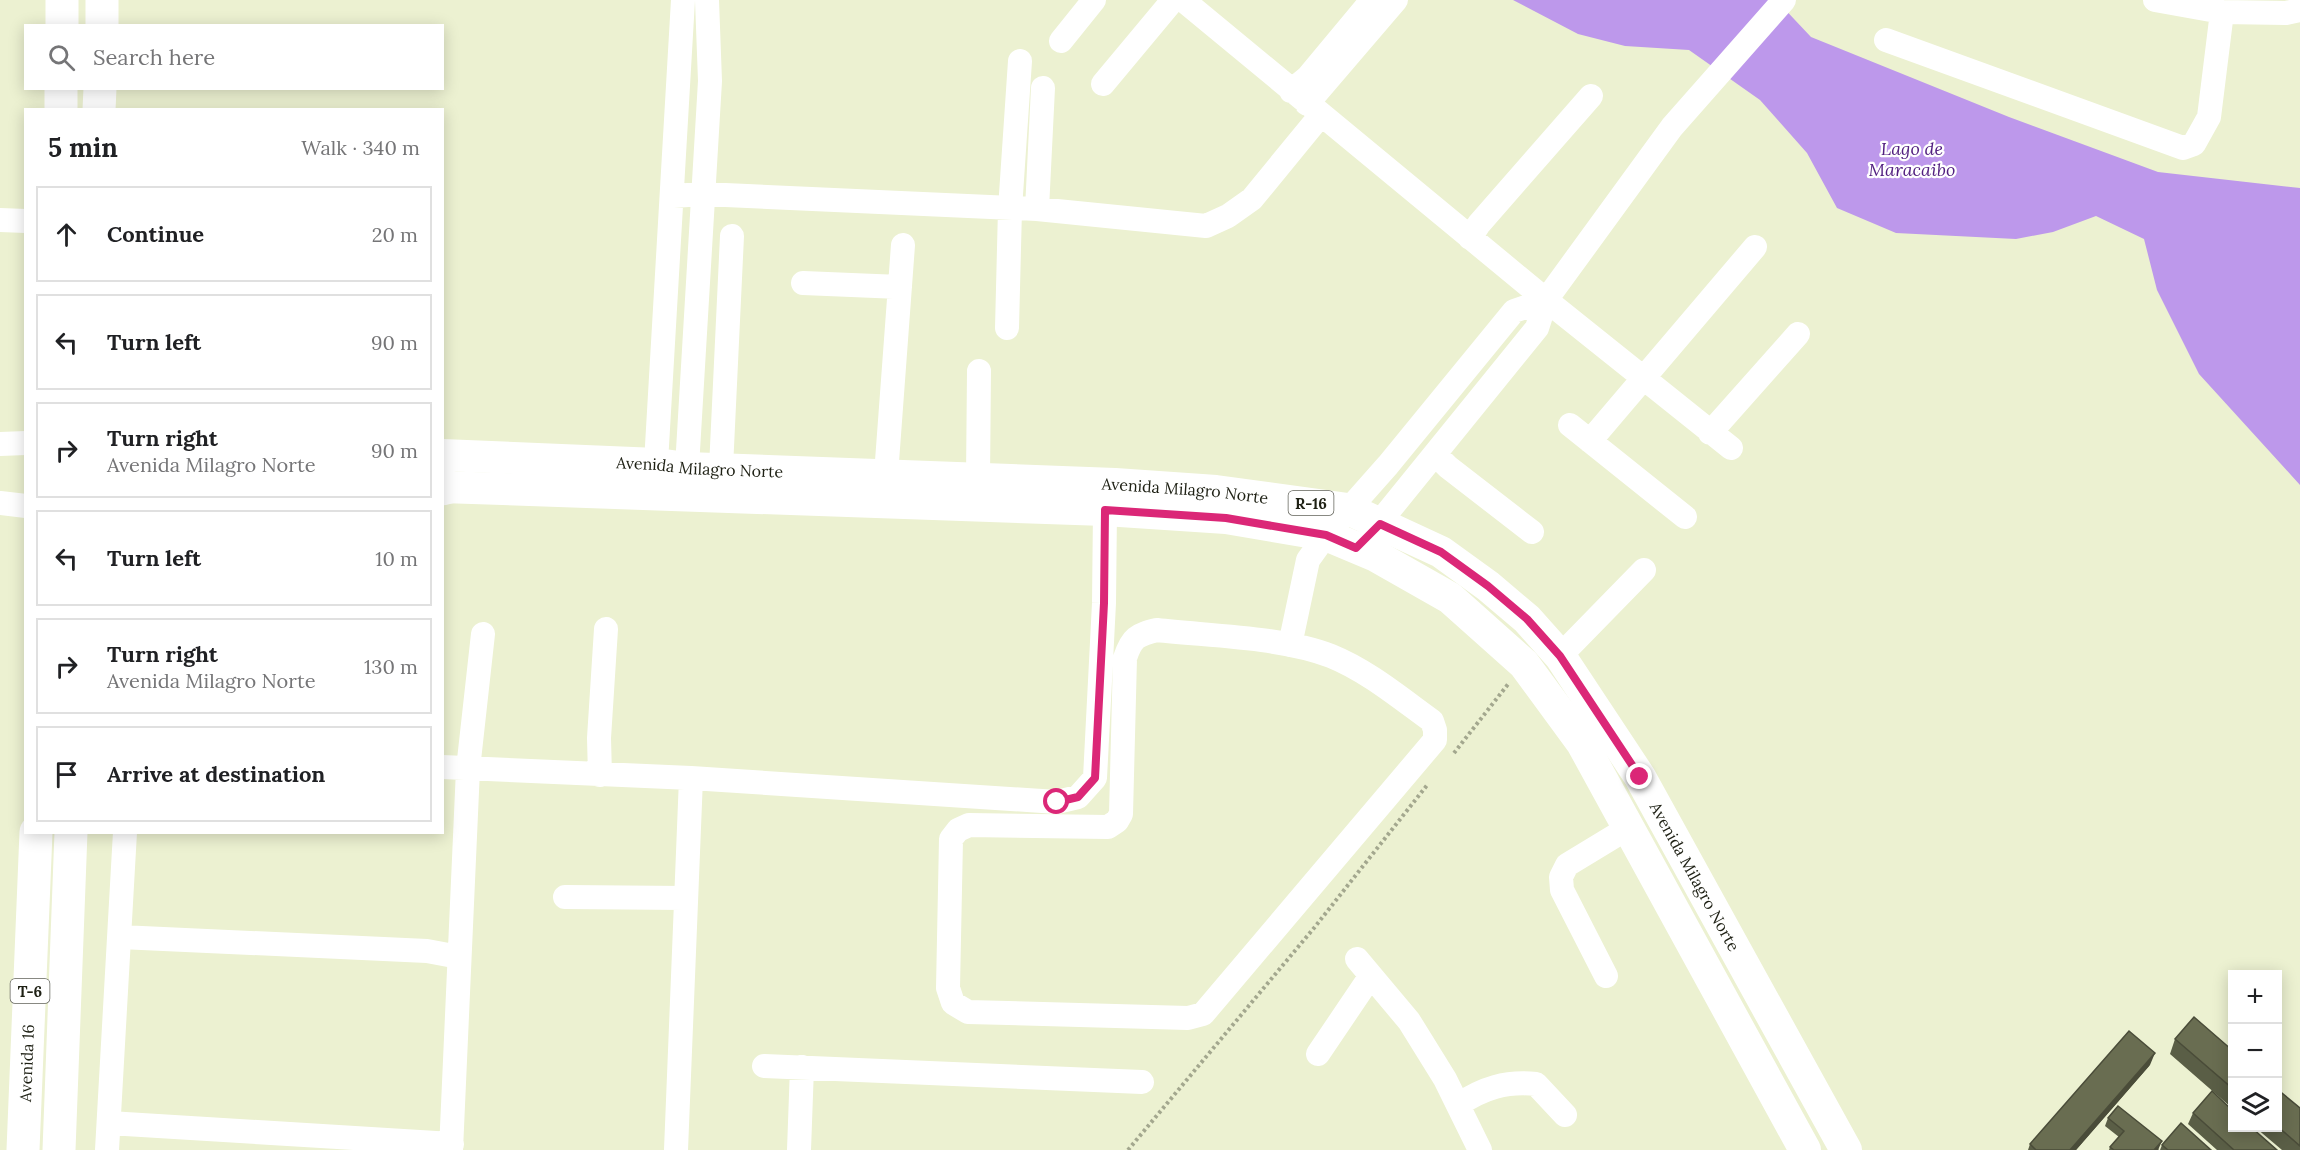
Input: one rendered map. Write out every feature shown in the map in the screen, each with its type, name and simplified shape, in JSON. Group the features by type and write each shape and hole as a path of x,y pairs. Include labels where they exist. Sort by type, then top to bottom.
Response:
{"highway":[{"path":"62,0 62,24"},
{"path":"102,0 102,24"},
{"path":"61,108 62,90"},
{"path":"99,108 100,90"},
{"name":"Avenida 16","path":"23,1150 36,834"},
{"name":"T-6","path":"59,1150 71,834"}],"main road":[{"name":"Avenida Milagro Norte","path":"444,455 671,480 1226,518 1326,535 1376,556 1450,598 1524,664 1582,743 1805,1150"},
{"name":"Avenida Milagro Norte","path":"445,487 671,480 721,468 1216,490 1348,508 1441,552 1488,586 1527,619 1560,656 1640,777 1846,1150"}],"street":[{"path":"671,480 673,196 682,0"},
{"path":"671,480 691,400 710,81 707,0"},
{"path":"1060,41 1094,0"},
{"path":"1103,84 1173,0"},
{"path":"1183,0 1306,104 1731,448"},
{"path":"1306,104 1308,77 1372,0"},
{"path":"673,196 703,194 1037,209 1206,226 1228,216 1252,199 1306,104 1396,0"},
{"path":"1356,548 1380,524 1537,328 1546,300 1672,127 1784,0"},
{"path":"2155,0 2222,12 2286,14 2299,12"},
{"path":"1886,40 2183,148 2194,144 2209,117 2222,12"},
{"path":"1007,328 1010,209 1020,61"},
{"path":"1037,209 1043,88"},
{"path":"1470,238 1479,224 1591,96"},
{"path":"0,220 24,221"},
{"path":"721,468 732,236"},
{"path":"886,475 903,245"},
{"path":"1590,441 1755,247"},
{"path":"803,283 900,287"},
{"path":"1290,645 1308,560 1326,535 1388,465 1514,311 1546,300"},
{"path":"1710,433 1798,334"},
{"path":"978,478 979,371"},
{"path":"691,400 723,399"},
{"path":"1570,425 1685,517"},
{"path":"0,444 24,443"},
{"path":"1436,455 1448,467 1532,532"},
{"path":"0,503 24,506"},
{"path":"444,767 691,778 1057,802 1078,797 1095,778 1104,603 1105,510"},
{"path":"1560,656 1644,570"},
{"path":"600,775 599,738 606,628"},
{"path":"1157,630 1290,645 1330,656 1364,672 1432,721 1435,740 1203,1014 1188,1018 968,1012 953,1003 948,987 951,838 958,830 969,825 1108,827 1117,821 1121,814 1125,658 1130,643 1141,634 1157,630"},
{"path":"109,1123 452,1147 468,769 483,634"},
{"path":"676,1150 691,778"},
{"path":"1606,976 1562,890 1561,877 1567,865 1628,828"},
{"path":"107,1150 125,834"},
{"path":"565,897 686,898"},
{"path":"120,937 427,951 459,957"},
{"path":"1318,1054 1363,968 1409,1021 1445,1079 1480,1150"},
{"path":"764,1066 1142,1082"},
{"path":"799,1150 802,1067"},
{"path":"1458,1105 1475,1093 1514,1081 1536,1084 1565,1115"}],"path":[{"path":"1451,755 1524,664"},
{"path":"1128,1150 1314,928 1430,783"}],"water":[{"name":"Lago de Maracaibo","path":"1513,0 1776,0 1811,37 2009,117 2158,172 2300,188 2300,485 2199,374 2157,290 2144,239 2096,216 2053,232 2016,239 1896,233 1837,208 1807,153 1760,100 1689,50 1625,46 1578,34"}],"building":[{"path":"2194,1017 2228,1047 2228,1085 2175,1039"},
{"path":"2129,1031 2155,1053 2070,1150 2036,1150 2030,1144"},
{"path":"2212,1091 2228,1106 2228,1132 2257,1132 2277,1150 2234,1150 2193,1113"},
{"path":"2282,1093 2300,1108 2300,1146 2282,1130"},
{"path":"2118,1106 2162,1141 2154,1150 2114,1150 2110,1147 2124,1131 2108,1118"},
{"path":"2181,1123 2211,1150 2168,1150 2162,1145"}],"route":[{"path":"1057,802 1078,797 1095,778 1104,603 1105,510 1226,518 1326,535 1356,548 1380,524 1441,552 1488,586 1527,619 1560,656 1640,777"}]}
